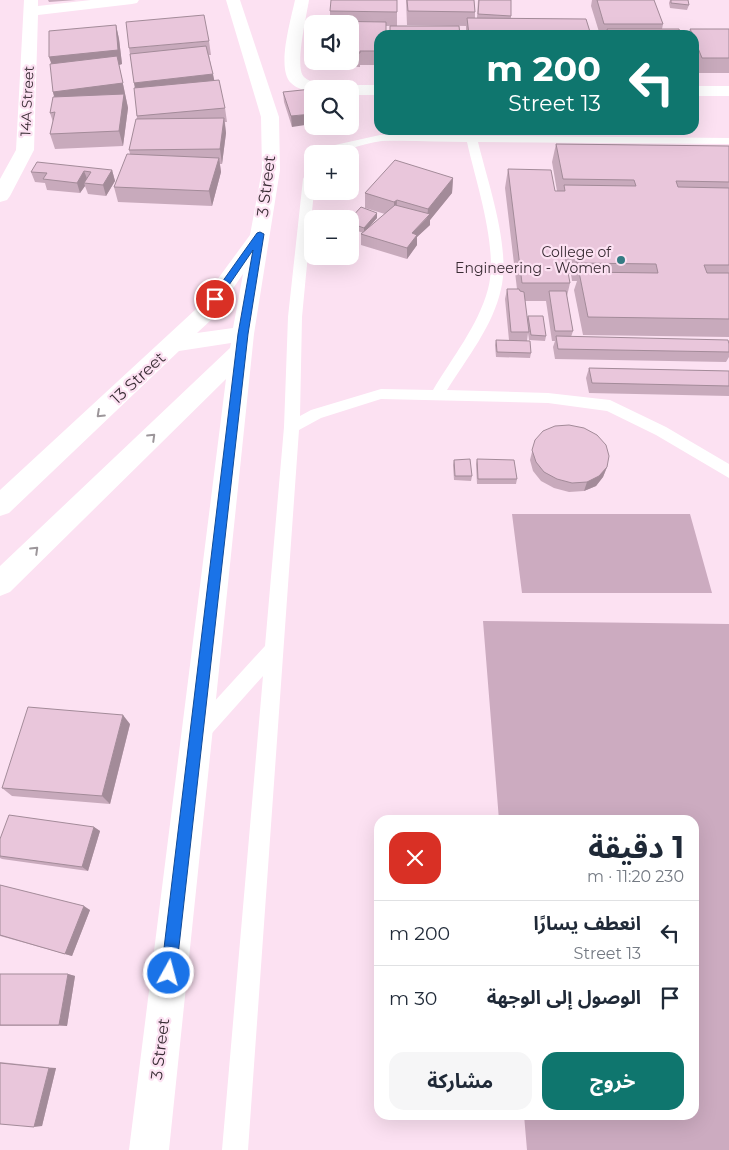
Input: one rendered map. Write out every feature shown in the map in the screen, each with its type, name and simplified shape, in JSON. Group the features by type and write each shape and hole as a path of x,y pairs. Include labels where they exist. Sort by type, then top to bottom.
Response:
{"street":[{"path":"31,5 132,0"},
{"name":"3 Street","path":"148,1150 242,342 271,170 270,117 232,0"},
{"path":"302,0 292,63 293,74 300,82 304,83"},
{"name":"14A Street","path":"0,196 24,150 31,5"},
{"path":"359,90 374,90"},
{"path":"699,91 729,91"},
{"name":"13 Street","path":"0,506 203,315 260,234"},
{"path":"173,344 242,342"},
{"path":"1,578 242,342"}],"lane":[{"path":"347,145 380,138 729,141"},
{"path":"437,395 483,318 495,288 497,255 472,139"},
{"path":"235,1150 292,427 295,317 307,200"},
{"path":"292,427 316,414 381,394 548,398 610,406 661,432 729,472"},
{"path":"196,737 273,651"}],"shaded area":[{"path":"512,514 690,514 712,593 522,593"},
{"path":"483,621 729,624 729,1150 527,1150 524,1120 699,1120 699,815 499,815"}],"building":[{"path":"331,0 397,0 397,12 330,11"},
{"path":"407,0 474,0 475,12 408,11"},
{"path":"479,0 511,0 511,16 478,14"},
{"path":"597,0 654,0 663,24 604,24"},
{"path":"671,0 688,0 689,5 671,3"},
{"path":"204,15 209,41 129,48 126,22"},
{"path":"467,18 586,19 589,30 468,30"},
{"path":"359,22 386,22 386,30 374,30 374,51 360,51 360,53"},
{"path":"116,25 118,50 49,57 49,31"},
{"path":"390,26 459,26 459,30 390,30"},
{"path":"607,29 679,30 607,30"},
{"path":"729,29 729,58 702,58 699,50 699,30 690,30"},
{"path":"206,46 213,74 134,83 130,54"},
{"path":"117,56 123,83 53,92 50,64"},
{"path":"219,80 225,108 137,116 134,88"},
{"path":"304,90 304,115 291,116 283,92"},
{"path":"124,94 119,131 50,134 55,112 50,113 53,97"},
{"path":"224,118 220,149 129,150 136,119"},
{"name":"College of Engineering - Women","path":"556,144 729,146 729,182 676,181 678,187 729,188 729,265 704,265 707,273 729,273 729,319 588,317 579,272 658,273 656,264 577,263 576,256 565,256 570,283 522,283 508,169 551,170 555,191 565,191 564,185 636,186 634,180 563,179"},
{"path":"127,154 219,158 209,191 114,187"},
{"path":"395,160 453,178 428,209 397,200 394,202 365,193"},
{"path":"37,162 112,170 103,185 84,183 91,172 84,171 77,183 43,179 47,173 31,172"},
{"path":"395,205 430,214 412,233 417,235 407,248 361,234"},
{"path":"361,207 377,213 364,228 359,226 358,210"},
{"path":"507,289 519,289 524,292 529,332 511,332"},
{"path":"549,291 566,291 573,331 555,331"},
{"path":"528,316 543,316 546,336 531,335"},
{"path":"556,336 728,340 729,352 558,349"},
{"path":"496,340 530,341 531,353 497,352"},
{"path":"589,368 729,371 729,386 592,383"},
{"path":"569,425 584,428 597,435 606,445 609,456 607,467 599,476 587,482 572,483 557,479 544,472 536,462 532,450 535,440 543,431 555,426"},
{"path":"470,459 472,476 455,476 454,460"},
{"path":"477,459 514,460 517,479 478,479"},
{"path":"28,707 123,715 102,796 2,788"},
{"path":"9,815 94,827 82,867 0,856 0,839"},
{"path":"0,885 84,906 65,954 0,935"},
{"path":"0,974 68,974 59,1025 0,1025"},
{"path":"0,1063 49,1068 34,1127 0,1124"}],"place":[{"name":"College of Engineering - Women","path":"621,260"}],"route":[{"path":"169,973 243,334 260,234 215,299"}]}
